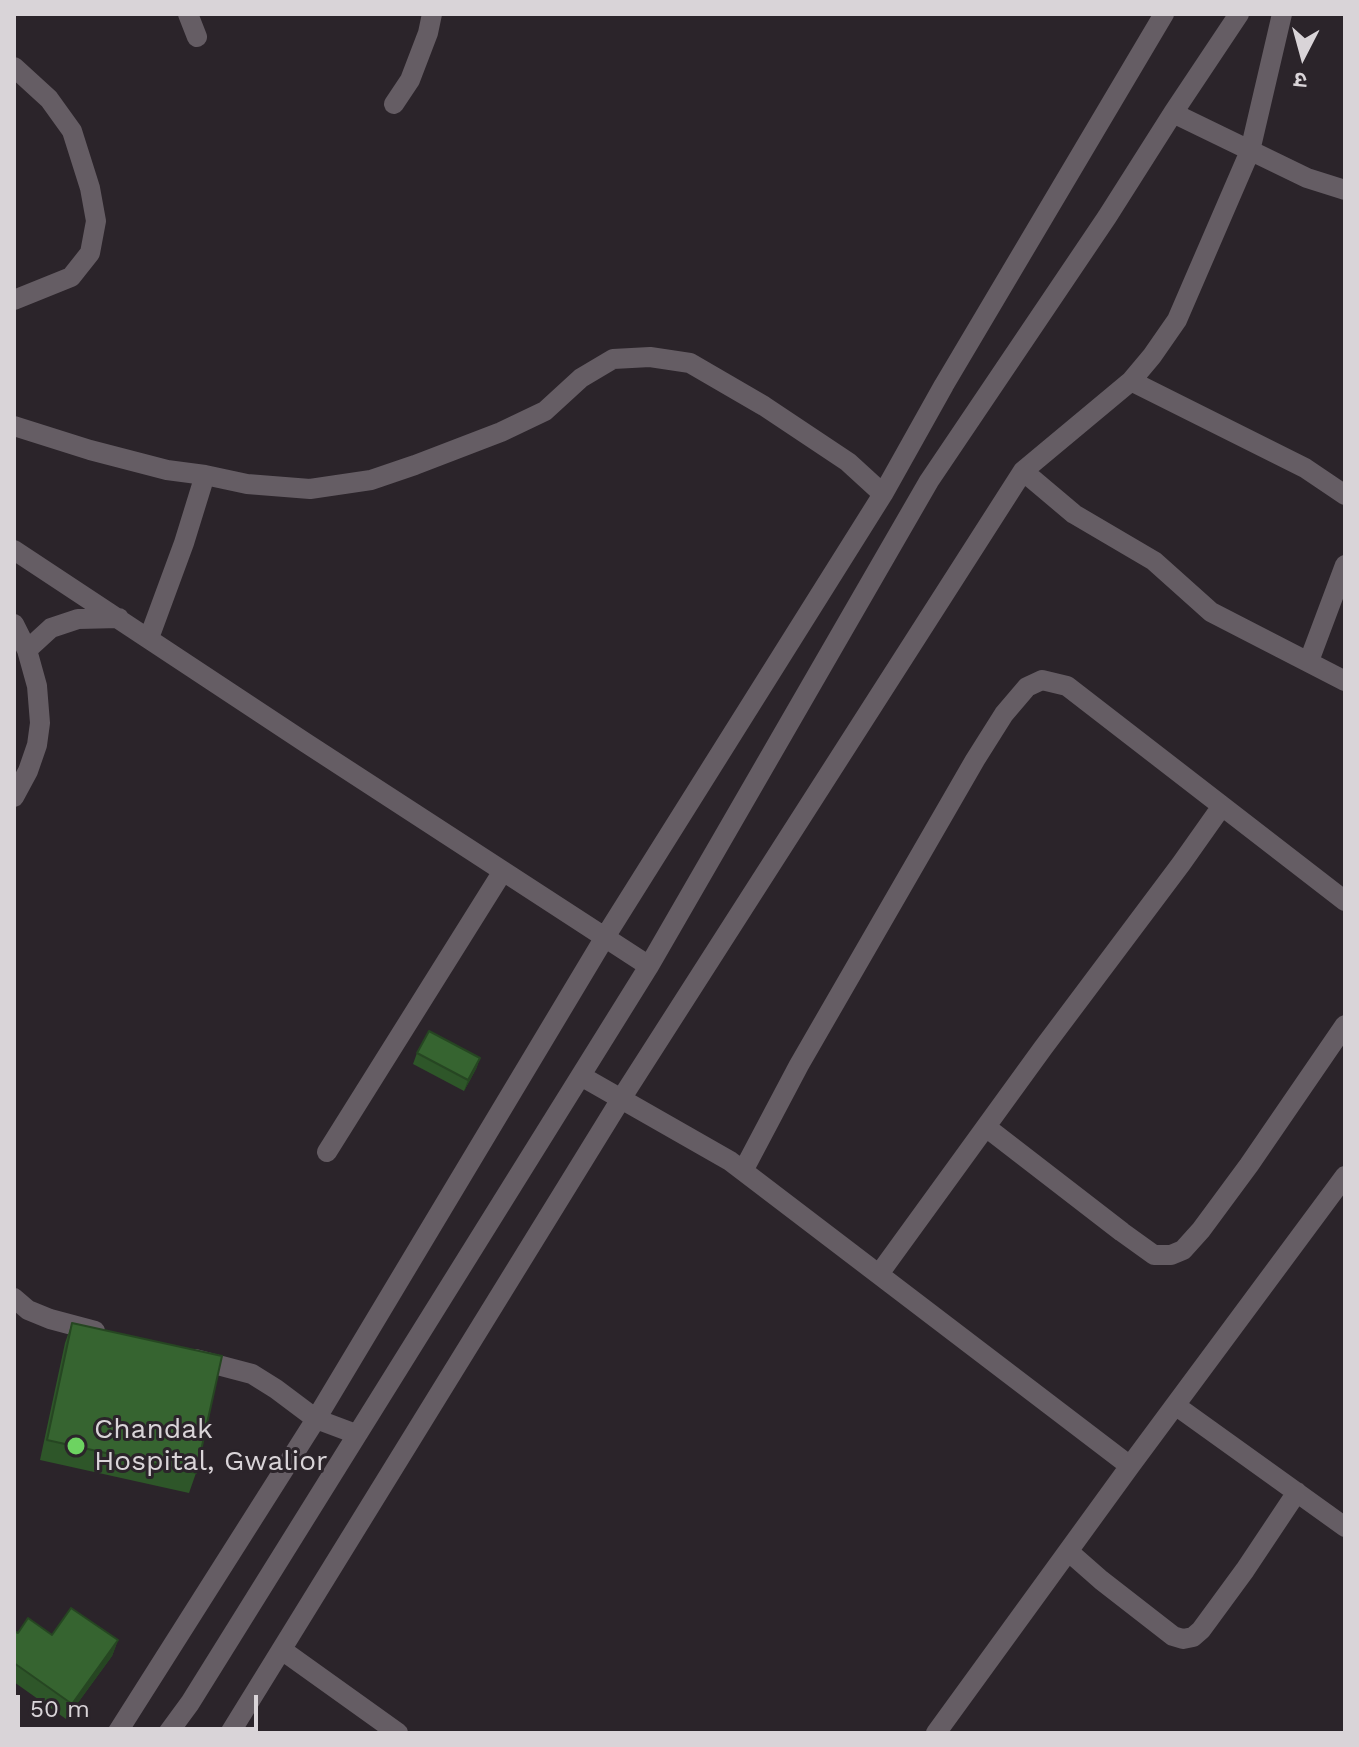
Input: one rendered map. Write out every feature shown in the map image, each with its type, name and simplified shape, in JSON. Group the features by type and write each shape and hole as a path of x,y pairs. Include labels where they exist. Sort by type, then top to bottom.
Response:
{"street":[{"path":"188,14 197,37"},
{"path":"394,104 410,80 432,14"},
{"path":"117,1733 316,1419 605,937 883,494 944,385 1164,14"},
{"path":"168,1733 190,1703 649,966 929,481 1239,14"},
{"path":"230,1733 621,1099 1023,471 1131,381 1177,320 1250,151 1282,14"},
{"path":"14,67 49,99 72,131 90,188 96,221 90,253 71,277 14,300"},
{"path":"1173,113 1307,178 1345,190"},
{"path":"14,426 167,470 247,484 310,489 371,480 501,432 545,411 581,378 613,359 650,357 690,363 764,406 848,462 883,494"},
{"path":"1131,381 1305,468 1345,495"},
{"path":"1023,471 1074,514 1154,561 1211,612 1345,681"},
{"path":"149,638 205,475"},
{"path":"14,550 649,966"},
{"path":"1309,661 1345,565"},
{"path":"27,650 51,628 78,619 119,618"},
{"path":"14,624 27,650 37,686 40,723 37,745 21,770 14,797"},
{"path":"743,1171 799,1065 896,895 1004,714 1027,687 1042,680 1067,686 1345,901"},
{"path":"879,1274 1222,806"},
{"path":"327,1152 503,871"},
{"path":"986,1127 1154,1255 1171,1255 1183,1250 1201,1230 1345,1025"},
{"path":"581,1076 730,1161 1130,1466"},
{"path":"936,1733 1345,1176"},
{"path":"14,1298 28,1310 50,1319 108,1335"},
{"path":"180,1354 252,1374 316,1419 356,1434"},
{"path":"1175,1405 1345,1527"},
{"path":"1068,1551 1173,1636 1183,1639 1193,1637 1236,1582 1297,1492"},
{"path":"282,1650 398,1733"}],"building":[{"path":"429,1031 480,1058 468,1080 417,1053"},
{"path":"72,1323 222,1356 196,1473 47,1440"},
{"path":"71,1608 118,1640 72,1704 14,1663 14,1631 18,1633 28,1618 52,1635"}],"place":[{"name":"Chandak Hospital, Gwalior","path":"76,1446"}]}
